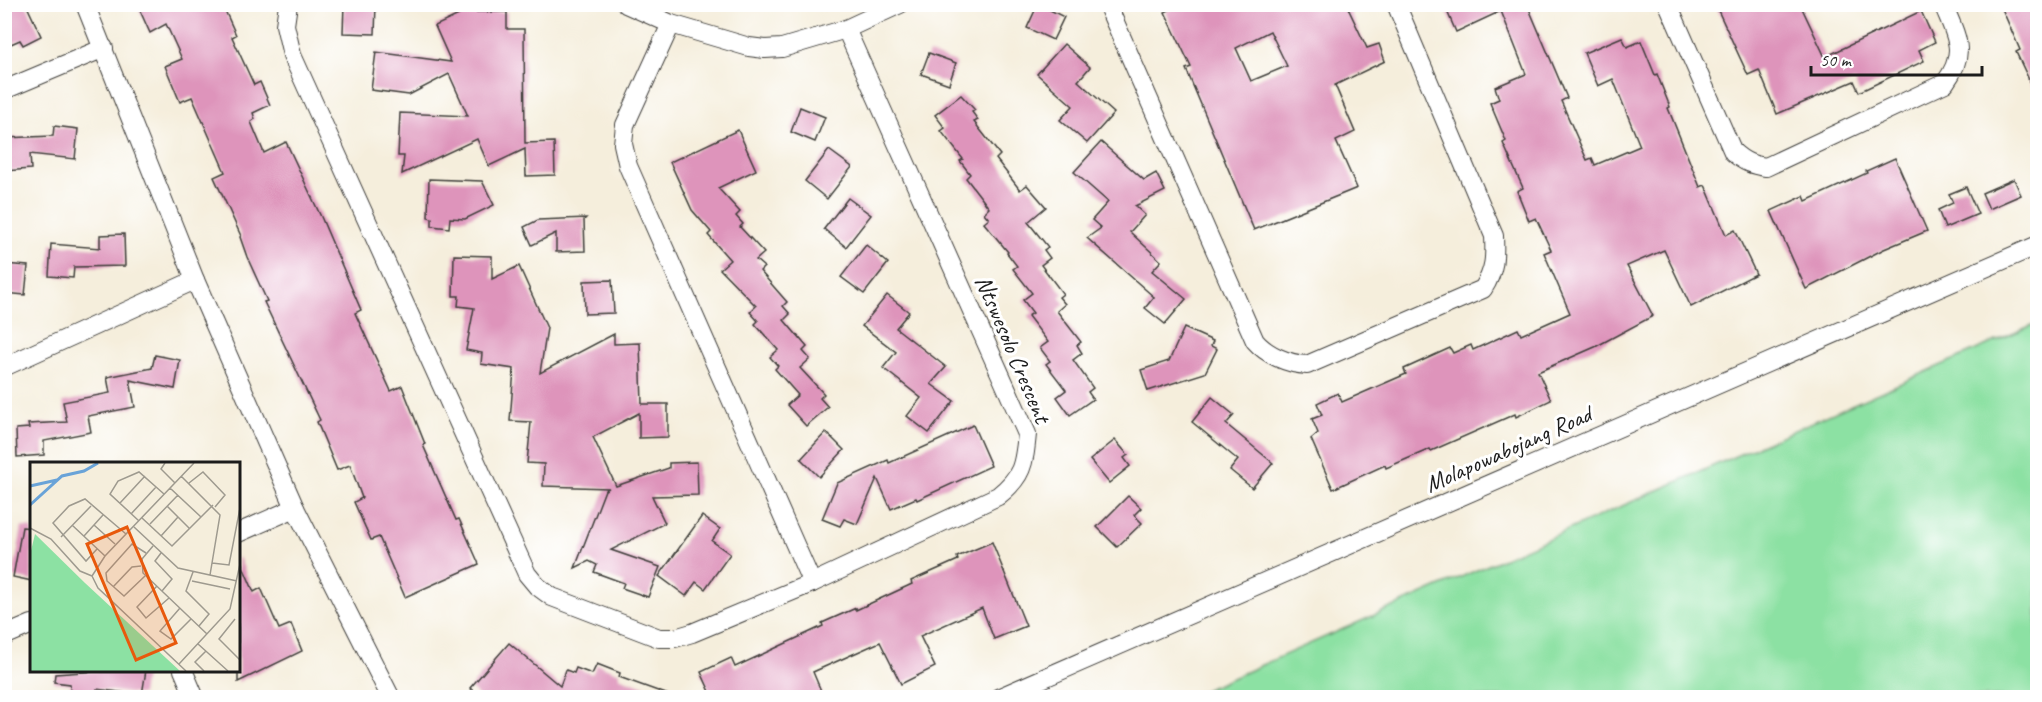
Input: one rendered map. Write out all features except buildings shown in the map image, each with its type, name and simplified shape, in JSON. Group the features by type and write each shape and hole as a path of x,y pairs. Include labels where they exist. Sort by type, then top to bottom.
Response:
{"street":[{"path":"85,4 195,280 295,508 391,698"},
{"name":"Ntswesolo Crescent","path":"288,4 285,25 292,55 527,574 537,586 552,597 659,638 675,638 693,633 812,583 998,495 1013,484 1024,461 1027,434 846,29"},
{"path":"626,4 671,24 749,47 765,49 782,48 846,29 900,4"},
{"path":"1107,4 1255,341 1262,348 1292,364 1307,365 1483,289 1491,276 1495,257 1494,236 1396,4"},
{"path":"1668,4 1734,152 1751,165 1766,167 1945,83 1955,64 1958,42 1943,4"},
{"path":"671,24 625,125 623,144 628,166 812,583"},
{"path":"4,90 104,48"},
{"name":"Molapowabojang Road","path":"998,698 2037,245"},
{"path":"4,367 195,280"},
{"path":"240,532 295,508"},
{"path":"4,636 30,625"},
{"path":"184,672 195,698"}],"green space":[{"path":"2037,323 2037,697 1189,697"}]}
